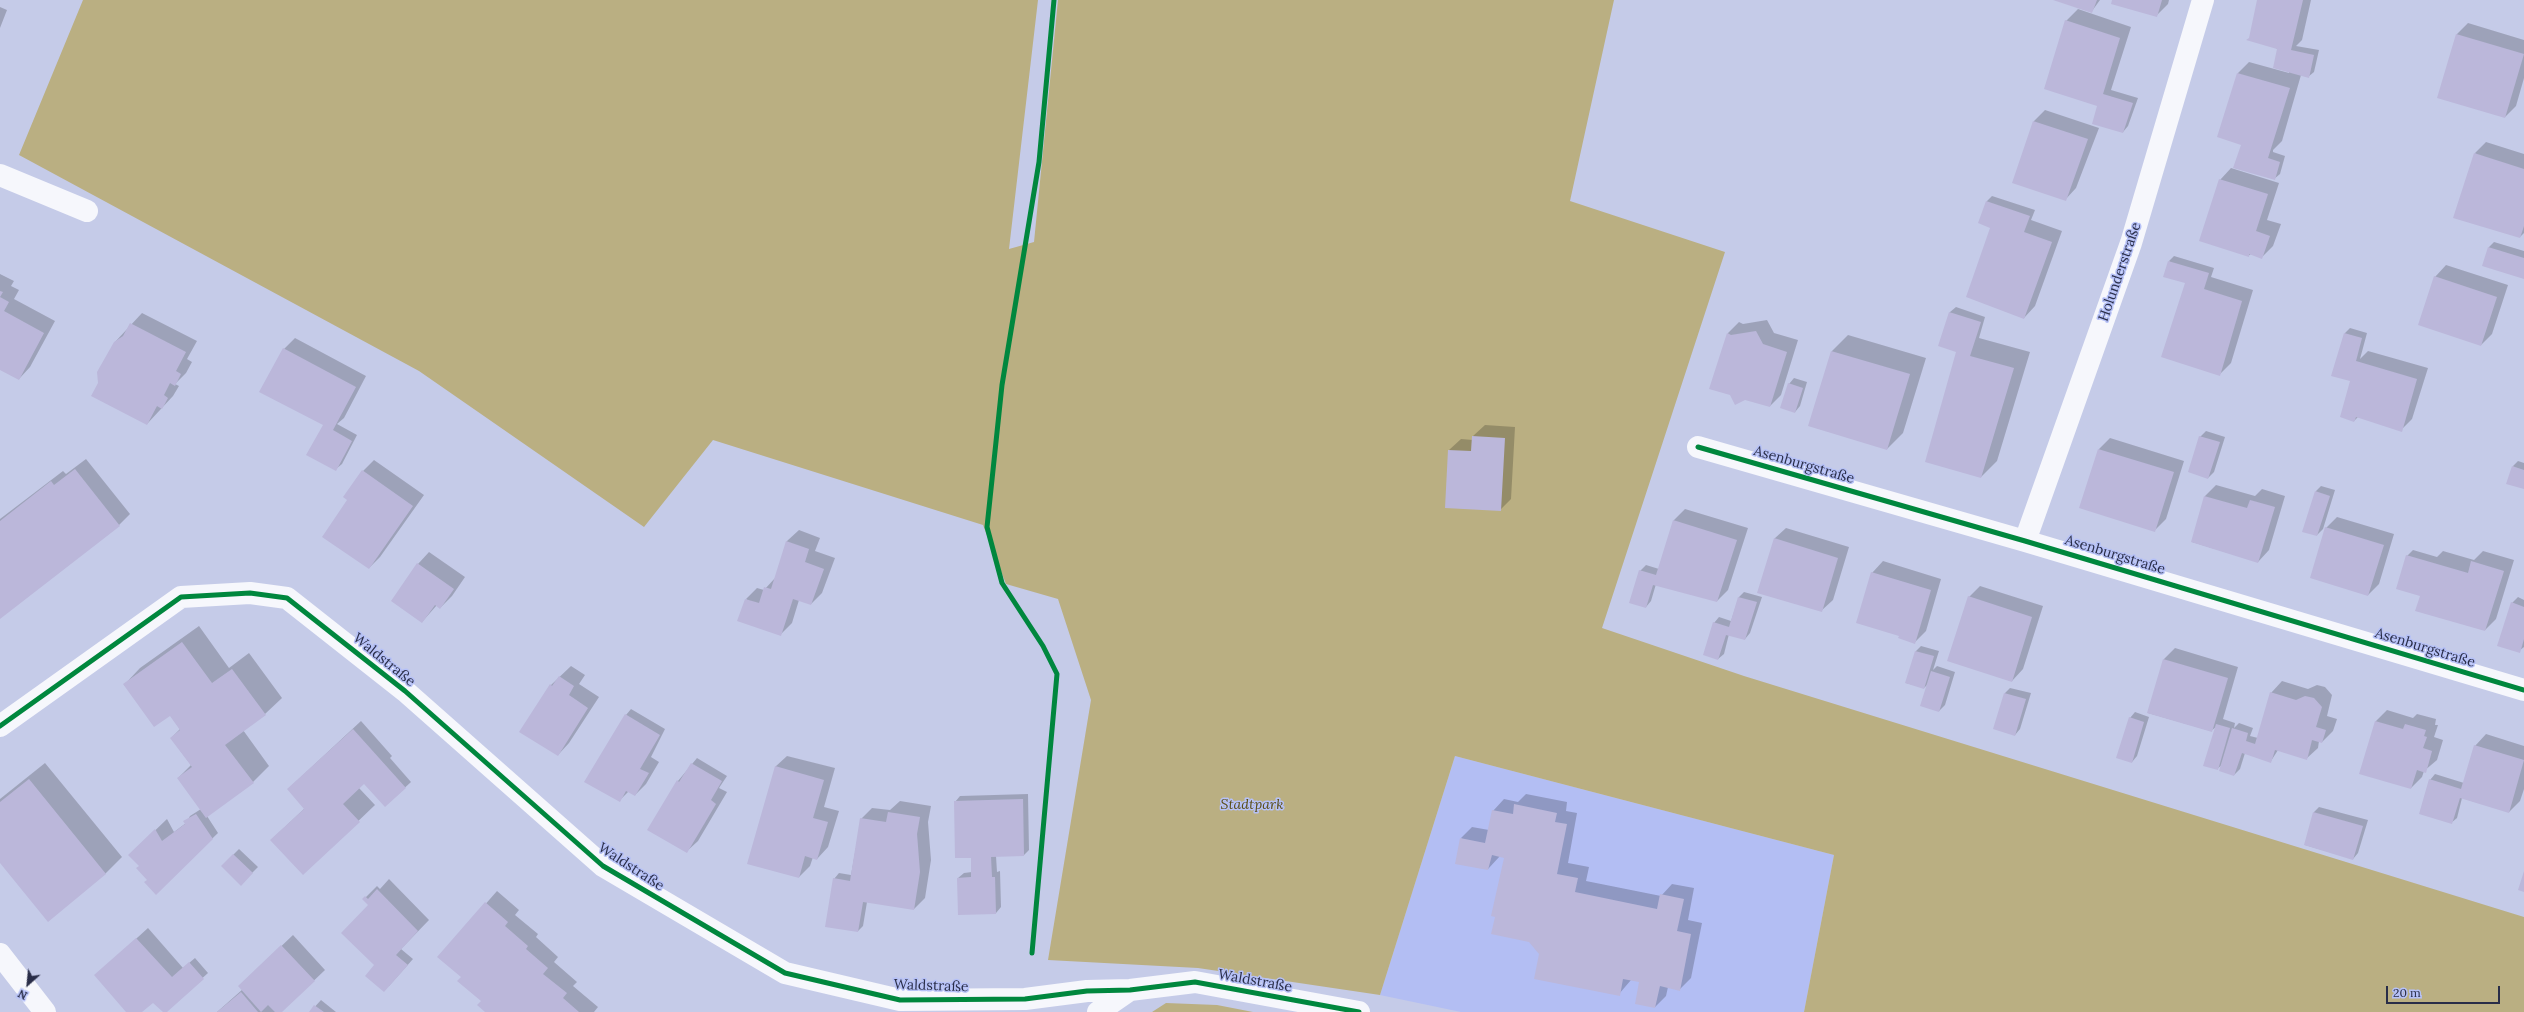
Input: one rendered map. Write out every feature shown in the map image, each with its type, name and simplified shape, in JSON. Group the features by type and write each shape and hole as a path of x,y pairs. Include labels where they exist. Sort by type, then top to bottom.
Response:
{"street":[{"name":"Holunderstraße","path":"2025,541 2131,244 2203,0"},
{"path":"0,175 86,211"},
{"name":"Asenburgstraße","path":"1698,447 2025,541 2524,690"},
{"name":"Waldstraße","path":"0,726 181,596 250,593 287,598 405,691 603,866 785,973 900,1000 1025,999 1087,991 1130,990 1195,982 1359,1012"},
{"path":"0,954 45,1012"},
{"path":"1098,1012 1130,990"}],"shaded area":[{"path":"1455,756 1834,855 1804,1012 1461,1012 1380,995"}],"green space":[{"name":"Stadtpark","path":"83,0 1038,0 1009,249 1034,242 1058,0 1614,0 1570,201 1725,252 1602,628 1744,676 2524,917 2524,1012 1804,1012 1834,855 1455,756 1380,995 1198,968 1048,960 1091,700 1058,599 1006,584 983,525 713,440 644,527 419,371 19,155"},
{"path":"1166,1003 1217,1005 1253,1012 1152,1012"}],"building":[{"path":"2053,0 2097,0 2092,13"},
{"path":"2112,0 2162,0 2157,17 2111,4"},
{"path":"2257,0 2303,0 2291,50 2314,55 2309,78 2273,68 2277,49 2246,40 2249,38"},
{"path":"2065,20 2120,38 2103,94 2133,103 2123,133 2092,124 2097,106 2044,89"},
{"path":"2456,34 2524,54 2505,118 2437,98"},
{"path":"2237,73 2290,88 2268,158 2280,162 2275,180 2233,168 2241,145 2217,137"},
{"path":"2033,121 2088,139 2066,201 2012,183"},
{"path":"2474,153 2524,169 2524,226 2520,238 2453,218"},
{"path":"2219,179 2268,194 2256,231 2270,236 2262,259 2249,254 2249,257 2199,241"},
{"path":"1986,201 2030,216 2024,232 2052,242 2024,319 1966,297 1990,228 1978,223"},
{"path":"2488,247 2524,258 2524,279 2482,266"},
{"path":"2168,261 2209,273 2204,289 2242,301 2220,376 2161,357 2185,283 2163,277"},
{"path":"2434,276 2497,297 2481,346 2418,325"},
{"path":"0,297 9,302 4,311 44,333 19,380 0,370"},
{"path":"1949,312 1981,322 1970,356 2014,368 1981,478 1925,462 1956,352 1938,346"},
{"path":"130,323 186,352 176,371 181,374 175,386 170,383 164,395 168,398 162,409 157,406 147,425 91,396 98,383 97,372 114,342 123,336"},
{"path":"1756,331 1763,344 1787,352 1770,407 1745,400 1735,405 1730,395 1709,389 1727,333 1731,335"},
{"path":"2344,333 2362,338 2356,361 2417,379 2402,432 2356,417 2354,422 2340,417 2350,381 2331,376"},
{"path":"283,348 356,387 333,430 352,441 336,471 306,455 323,425 259,392"},
{"path":"1831,351 1910,374 1887,450 1808,426"},
{"path":"1788,383 1803,388 1795,413 1780,408"},
{"path":"1472,436 1505,438 1501,511 1445,508 1448,450 1471,451"},
{"path":"2199,436 2220,442 2208,479 2188,472"},
{"path":"2098,449 2174,472 2155,532 2079,508"},
{"path":"2512,466 2524,470 2524,489 2506,484"},
{"path":"75,469 120,526 0,619 0,521 51,481 54,485"},
{"path":"362,470 413,506 369,569 322,537 347,500 343,497"},
{"path":"2315,491 2330,496 2317,536 2302,532"},
{"path":"2204,496 2247,508 2250,500 2275,507 2258,563 2191,542"},
{"path":"1673,520 1737,540 1717,602 1653,585 1646,608 1629,603 1639,570 1656,575"},
{"path":"2325,527 2384,545 2368,596 2310,578"},
{"path":"1774,538 1838,558 1822,612 1757,593"},
{"path":"786,541 809,549 805,562 824,569 811,605 793,599 781,636 737,621 745,599 759,603 764,587 771,589"},
{"path":"2406,555 2468,573 2471,561 2504,571 2485,631 2415,611 2420,596 2396,589"},
{"path":"417,563 454,589 440,609 435,605 422,623 391,601"},
{"path":"1871,572 1931,590 1915,644 1898,638 1899,636 1856,623"},
{"path":"1968,596 2032,617 2012,682 1947,661"},
{"path":"1738,597 1757,602 1745,640 1726,635 1718,660 1703,655 1713,622 1729,627"},
{"path":"2511,602 2524,607 2524,639 2520,653 2497,646"},
{"path":"182,642 212,683 232,669 266,715 225,745 254,783 206,818 177,778 192,767 170,738 180,730 170,716 154,727 123,684"},
{"path":"1915,651 1934,656 1924,689 1905,683"},
{"path":"2163,659 2228,678 2212,732 2147,713"},
{"path":"1931,671 1950,677 1939,712 1920,706"},
{"path":"559,676 574,686 569,695 588,708 558,756 519,732 550,684 552,686"},
{"path":"2270,692 2296,700 2305,696 2314,698 2322,707 2316,727 2326,730 2322,743 2312,740 2307,760 2275,750 2271,763 2242,753 2234,776 2219,771 2232,728 2248,733 2246,741 2255,744"},
{"path":"2004,693 2026,699 2015,736 1993,729"},
{"path":"625,714 660,735 640,769 649,773 635,796 626,791 620,802 584,782"},
{"path":"2129,717 2144,722 2132,763 2116,758"},
{"path":"2375,721 2403,729 2405,724 2426,730 2424,736 2427,737 2423,748 2432,751 2426,773 2417,770 2411,789 2359,774"},
{"path":"2216,724 2230,728 2218,770 2203,766"},
{"path":"353,729 406,788 385,807 364,784 343,804 360,822 303,875 270,840 304,809 287,789"},
{"path":"2474,745 2524,760 2509,813 2460,798 2452,824 2419,814 2429,779 2461,789"},
{"path":"691,763 722,781 711,800 716,804 687,853 647,830 677,780 679,782"},
{"path":"775,766 824,780 813,818 828,822 817,860 805,856 799,878 747,864"},
{"path":"29,779 106,874 48,922 0,863 0,802"},
{"path":"1023,799 1024,856 991,857 992,877 995,877 996,914 958,915 957,878 971,877 971,858 955,858 954,801"},
{"path":"1514,804 1557,813 1555,822 1567,824 1557,874 1578,878 1575,892 1657,909 1660,894 1684,899 1677,931 1691,934 1680,991 1660,986 1655,1008 1635,1004 1639,982 1623,979 1620,996 1534,979 1539,954 1529,942 1491,934 1495,917 1491,916 1504,858 1492,855 1488,870 1455,864 1460,838 1485,843 1492,810 1513,814"},
{"path":"888,812 920,817 917,834 920,872 914,910 863,902 858,932 825,927 833,878 850,881 860,818 886,822"},
{"path":"2313,812 2363,826 2353,860 2304,845"},
{"path":"196,814 213,839 156,895 144,882 147,880 136,868 139,866 128,855 155,829 162,841 185,824 183,821"},
{"path":"233,854 253,873 241,886 221,866"},
{"path":"2524,871 2524,892 2518,890"},
{"path":"377,889 418,931 396,955 408,965 384,992 365,976 374,965 341,933 368,905 362,899 365,896 368,899"},
{"path":"485,902 508,922 505,926 528,946 526,949 548,968 543,974 567,993 563,998 579,1012 485,1012 477,1005 481,1001 457,981 461,977 437,957"},
{"path":"136,938 172,977 189,962 204,979 167,1012 163,1012 153,1003 142,1012 126,1012 94,975"},
{"path":"281,945 315,981 282,1012 275,1012 268,1005 261,1012 238,986"},
{"path":"241,992 258,1012 217,1012"},
{"path":"314,1005 324,1012 309,1012"}],"cycle path":[{"path":"1032,953 1057,674 1043,646 1002,583 987,527 1002,385 1039,162 1054,0"},
{"path":"1698,447 2025,541 2524,690"},
{"path":"0,726 181,597 250,593 287,598 405,691 603,866 785,973 900,1000 1025,999 1087,991 1130,990 1195,982 1359,1012"}]}
